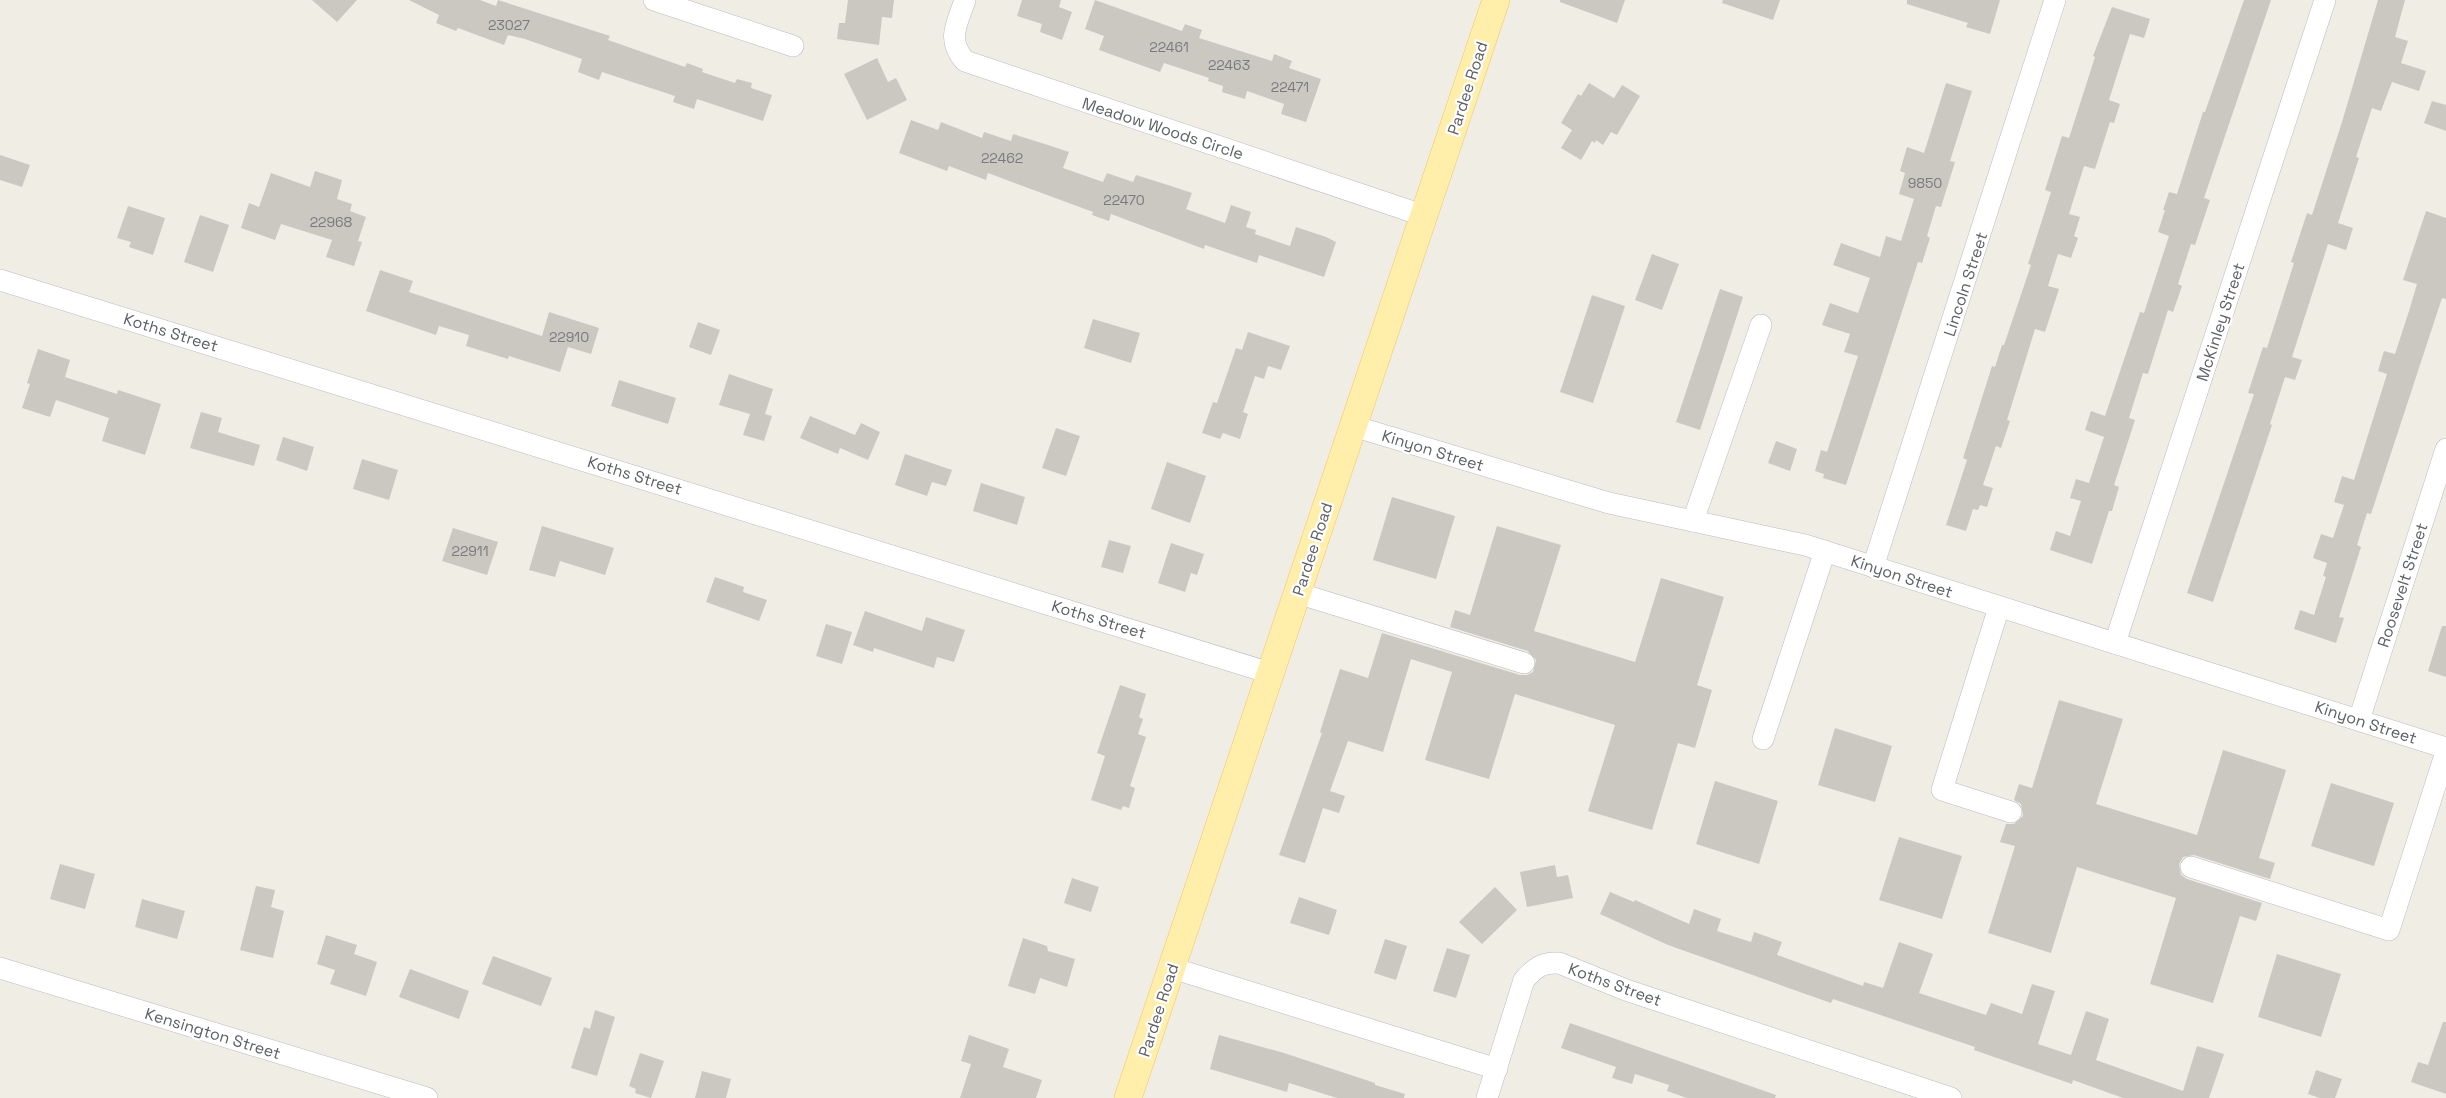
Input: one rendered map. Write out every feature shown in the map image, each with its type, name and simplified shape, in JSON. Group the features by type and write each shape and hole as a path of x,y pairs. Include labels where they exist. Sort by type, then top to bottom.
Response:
{"main road":[{"name":"Pardee Road","path":"1128,1098 1497,0"}],"street":[{"path":"654,0 793,46"},
{"name":"Meadow Woods Circle","path":"965,0 953,41 956,51 965,61 1425,216"},
{"name":"Lincoln Street","path":"1873,567 2055,0"},
{"name":"McKinley Street","path":"2115,643 2325,0"},
{"name":"Koths Street","path":"0,280 1270,673"},
{"path":"1693,521 1761,326"},
{"name":"Kinyon Street","path":"1353,426 1608,503 1805,545 2359,720 2446,750"},
{"name":"Roosevelt Street","path":"2359,720 2446,449"},
{"path":"1763,738 1825,551"},
{"path":"1297,593 1524,663"},
{"path":"1999,607 1942,790 2011,812"},
{"path":"2191,867 2389,930 2446,750"},
{"name":"Koths Street","path":"1497,1069 1524,980 1538,966 1559,963 1626,990 1951,1098"},
{"path":"1172,968 1497,1069 1487,1098"},
{"name":"Kensington Street","path":"0,969 427,1098"}],"building":[{"path":"312,0 357,0 337,22"},
{"path":"409,0 480,0 496,6 498,0 610,36 608,40 685,67 687,63 703,69 702,72 735,83 737,79 752,83 751,88 772,95 763,121 697,99 694,109 673,102 675,96 602,72 599,80 578,72 582,59 525,39 508,35 504,45 458,28 456,31 436,23 439,15"},
{"path":"848,0 894,0 892,18 882,17 879,45 837,39 839,23 845,23"},
{"path":"1022,0 1061,0 1059,7 1072,12 1062,40 1040,32 1042,24 1017,16"},
{"path":"1095,0 1182,31 1185,24 1202,30 1199,38 1272,61 1274,54 1292,61 1289,68 1321,79 1306,122 1281,114 1284,104 1247,91 1245,99 1222,92 1223,86 1208,81 1209,78 1164,63 1160,72 1099,50 1104,36 1085,29"},
{"path":"1560,0 1625,0 1617,23 1560,2"},
{"path":"1723,0 1780,0 1773,20 1722,3"},
{"path":"1907,0 2000,0 1990,34 1966,27 1968,23 1907,4"},
{"path":"2244,0 2271,0 2204,198 2210,200 2195,245 2191,244 2178,284 2182,286 2173,312 2168,310 2148,374 2143,373 2129,418 2135,420 2114,485 2119,487 2092,564 2050,550 2056,531 2070,536 2081,501 2070,498 2076,479 2089,483 2104,437 2085,430 2091,411 2105,416 2140,312 2144,313 2169,236 2158,232 2165,210 2163,210 2169,192 2177,194 2203,112 2205,112"},
{"path":"2378,0 2405,0 2395,37 2408,41 2401,63 2426,71 2419,91 2392,82 2381,111 2372,108 2338,223 2353,228 2346,250 2328,244 2292,357 2302,360 2295,380 2285,377 2270,424 2272,425 2213,602 2187,593 2254,394 2248,393 2263,347 2267,348 2307,213 2312,215"},
{"path":"2112,7 2150,19 2144,38 2130,34 2109,100 2120,104 2114,123 2110,122 2095,169 2084,166 2069,214 2080,217 2074,236 2078,238 2071,258 2058,254 2048,286 2059,289 2045,332 2035,329 2007,420 2010,421 2001,448 1996,446 1983,485 1993,488 1987,507 1980,505 1978,510 1973,509 1966,531 1946,525 1967,460 1963,458 1992,366 1995,367 2002,345 2004,345 2031,265 2028,264 2051,192 2045,190 2062,136 2069,138 2095,57 2093,56"},
{"path":"877,58 888,82 896,78 907,100 867,120 844,74"},
{"path":"1589,83 1614,98 1622,85 1640,96 1617,135 1611,132 1603,145 1596,140 1595,143 1592,141 1581,160 1561,148 1572,130 1561,123 1578,94 1581,96"},
{"path":"1946,83 1972,91 1950,161 1955,162 1941,207 1936,206 1927,236 1930,238 1922,263 1918,262 1846,485 1823,478 1824,474 1815,471 1821,450 1827,452 1858,356 1844,352 1850,334 1822,325 1830,303 1858,313 1870,278 1833,265 1841,243 1880,257 1886,236 1901,241 1914,199 1899,194 1905,173 1900,171 1907,147 1924,153"},
{"path":"2432,101 2446,105 2446,131 2424,123"},
{"path":"911,120 938,130 941,122 982,138 984,132 1011,141 1013,134 1048,145 1069,152 1063,168 1103,182 1107,173 1133,182 1136,175 1192,193 1186,209 1225,223 1231,205 1251,212 1246,227 1256,230 1255,234 1290,246 1296,227 1336,242 1324,277 1259,255 1257,263 1205,245 1204,249 1111,214 1109,221 1092,215 1093,212 988,173 986,180 949,166 947,171 899,153"},
{"path":"0,155 30,165 22,187 0,180"},
{"path":"315,171 342,180 337,199 352,204 350,211 366,217 358,241 362,242 354,266 326,257 332,240 281,224 275,240 241,228 249,203 259,207 271,173 310,187"},
{"path":"128,206 165,218 153,255 129,247 131,242 117,238"},
{"path":"2426,211 2446,218 2446,299 2442,298 2371,514 2367,513 2357,545 2361,547 2339,617 2344,618 2336,643 2294,629 2300,610 2314,615 2326,577 2323,576 2327,563 2313,558 2321,534 2333,538 2344,505 2334,502 2342,476 2354,480 2387,374 2378,371 2384,351 2395,354 2417,284 2403,280"},
{"path":"200,215 229,225 213,272 184,262"},
{"path":"1652,254 1679,264 1662,310 1635,300"},
{"path":"380,270 413,281 409,292 542,336 549,312 599,328 591,354 568,347 560,372 509,356 508,359 466,346 469,335 439,326 436,335 366,311"},
{"path":"1720,289 1743,297 1700,430 1676,422"},
{"path":"1592,295 1625,306 1593,403 1560,392"},
{"path":"1093,319 1140,333 1131,363 1084,348"},
{"path":"698,322 720,330 711,355 689,347"},
{"path":"1248,332 1290,346 1281,370 1268,366 1264,379 1255,376 1243,412 1248,414 1240,439 1223,433 1220,439 1202,433 1213,402 1217,403 1236,348 1242,350"},
{"path":"38,349 70,360 65,377 117,394 118,390 161,404 145,455 102,441 109,418 56,400 50,417 22,408"},
{"path":"729,374 773,389 765,414 772,416 764,441 743,435 750,414 719,405"},
{"path":"619,380 676,398 668,424 611,406"},
{"path":"201,412 222,418 218,432 260,445 254,466 190,448"},
{"path":"810,416 855,435 861,423 880,432 868,460 840,448 838,454 800,438"},
{"path":"1056,428 1080,436 1066,476 1042,468"},
{"path":"283,437 314,447 307,471 276,460"},
{"path":"1776,441 1797,449 1790,471 1768,463"},
{"path":"905,454 952,470 946,486 932,482 927,496 895,485"},
{"path":"362,459 398,470 389,500 353,489"},
{"path":"1167,462 1206,476 1190,523 1151,509"},
{"path":"981,483 1025,497 1017,525 973,511"},
{"path":"1392,497 1455,516 1436,579 1373,560"},
{"path":"542,526 614,548 605,575 560,561 555,577 529,570"},
{"path":"1497,526 1561,545 1534,631 1635,662 1661,578 1724,597 1697,685 1712,690 1695,748 1678,743 1652,830 1588,811 1615,725 1515,694 1489,779 1425,760 1452,672 1411,659 1383,752 1348,741 1330,791 1345,796 1339,813 1323,808 1305,863 1279,855 1322,733 1320,732 1340,669 1368,678 1382,633 1520,675 1533,672 1536,660 1528,651 1450,627 1455,610 1470,615"},
{"path":"453,528 498,542 487,575 442,561"},
{"path":"1109,540 1131,546 1123,573 1101,567"},
{"path":"1171,543 1204,554 1197,575 1191,573 1185,592 1158,583"},
{"path":"715,577 744,587 743,592 767,600 759,621 706,602"},
{"path":"865,611 922,631 926,617 965,630 954,662 937,657 934,668 874,648 873,652 853,645"},
{"path":"826,624 852,632 842,664 816,656"},
{"path":"2442,626 2446,626 2446,677 2428,671"},
{"path":"1120,685 1146,694 1139,717 1143,719 1138,734 1146,737 1130,786 1135,788 1129,808 1123,806 1121,810 1091,800 1105,756 1097,753"},
{"path":"2059,700 2123,719 2096,804 2197,835 2223,750 2286,770 2259,858 2275,863 2270,879 2194,855 2183,857 2179,864 2181,875 2187,879 2262,903 2256,921 2240,916 2213,1003 2150,984 2176,898 2077,867 2051,953 1988,933 2015,846 2000,842 2006,824 2014,824 2023,816 2021,804 2014,800 2019,784 2032,788"},
{"path":"1835,728 1892,746 1875,802 1818,785"},
{"path":"1715,781 1778,801 1759,864 1696,844"},
{"path":"2331,783 2394,803 2374,866 2311,846"},
{"path":"1899,837 1962,856 1942,919 1879,900"},
{"path":"60,864 95,874 85,909 50,899"},
{"path":"1555,865 1557,877 1568,875 1573,898 1527,907 1520,872"},
{"path":"1072,878 1099,887 1091,912 1064,903"},
{"path":"256,886 275,890 271,907 284,911 273,958 240,950"},
{"path":"1495,887 1517,910 1482,944 1459,922"},
{"path":"1610,892 1634,902 1635,900 1689,924 1694,909 1721,919 1717,931 1751,942 1754,932 1782,942 1777,955 1863,986 1864,982 1883,988 1899,942 1933,954 1919,993 1986,1015 1991,1003 2022,1014 2032,984 2055,991 2038,1044 2071,1055 2086,1011 2109,1019 2096,1060 2183,1091 2197,1046 2224,1054 2209,1098 2123,1098 2073,1080 2072,1084 1974,1050 1975,1047 1833,999 1831,1003 1668,945 1600,914"},
{"path":"1299,897 1337,910 1329,935 1290,923"},
{"path":"142,899 185,911 177,939 135,927"},
{"path":"326,935 357,945 354,954 377,962 366,996 330,984 335,970 317,964"},
{"path":"1023,938 1047,946 1048,951 1075,959 1067,987 1040,978 1035,994 1008,986"},
{"path":"1385,939 1407,946 1396,980 1374,973"},
{"path":"1447,948 1470,955 1456,998 1433,991"},
{"path":"2277,954 2341,974 2321,1037 2258,1017"},
{"path":"493,956 552,978 541,1006 482,984"},
{"path":"410,969 469,991 459,1019 399,997"},
{"path":"595,1010 615,1017 597,1076 571,1068 584,1027 590,1029"},
{"path":"2443,1022 2446,1022 2446,1094 2411,1082 2418,1062 2428,1065"},
{"path":"1570,1023 1776,1095 1775,1098 1687,1098 1667,1091 1669,1085 1635,1074 1632,1084 1612,1078 1616,1067 1561,1048"},
{"path":"969,1035 1009,1049 1003,1067 1042,1080 1036,1098 960,1098 971,1064 961,1061"},
{"path":"1219,1035 1284,1053 1375,1083 1375,1085 1405,1094 1404,1098 1337,1098 1289,1083 1287,1092 1210,1069"},
{"path":"640,1053 664,1061 651,1098 635,1093 636,1089 629,1086"},
{"path":"2316,1070 2342,1079 2335,1098 2320,1098 2308,1094"},
{"path":"702,1071 731,1079 726,1098 695,1098"}]}
